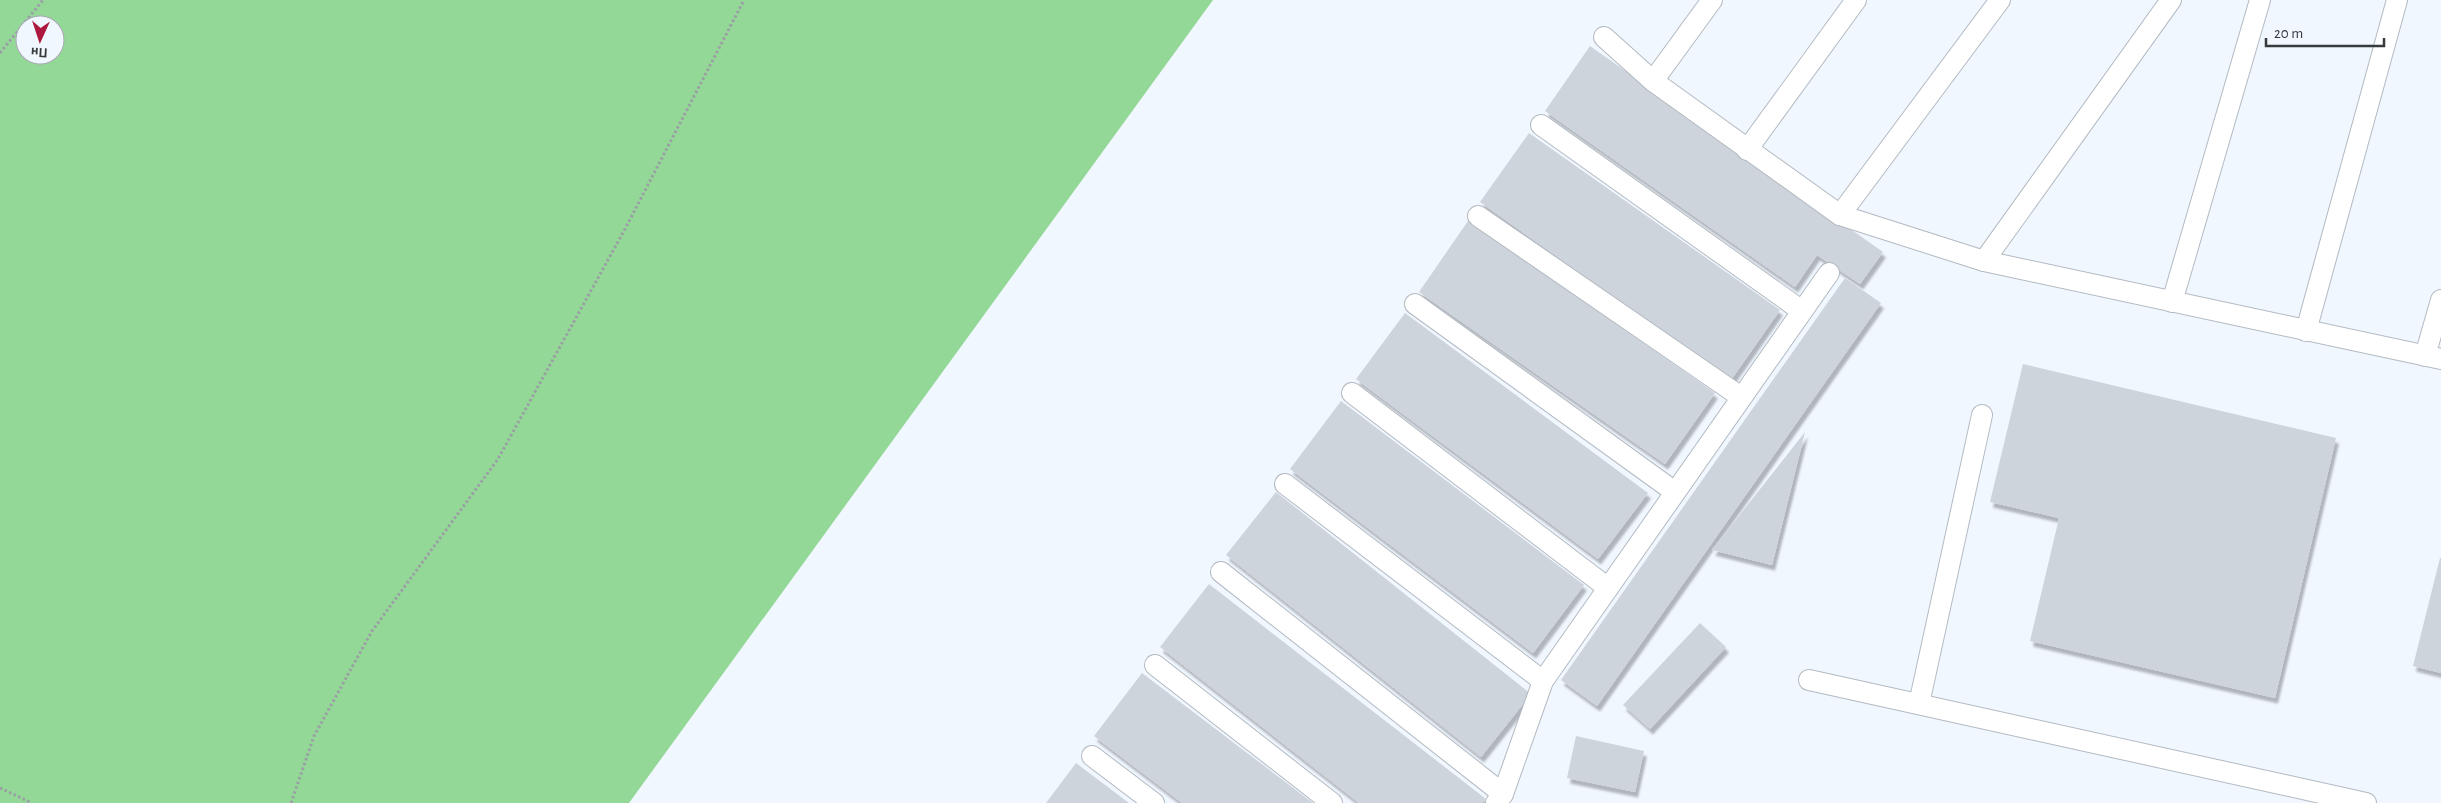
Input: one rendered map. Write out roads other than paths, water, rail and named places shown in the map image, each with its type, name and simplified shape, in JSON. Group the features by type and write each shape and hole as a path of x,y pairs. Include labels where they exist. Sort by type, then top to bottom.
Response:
{"lane":[{"path":"1653,81 1712,0"},
{"path":"1747,150 1856,0"},
{"path":"1840,214 2000,0"},
{"path":"1984,261 2171,0"},
{"path":"2172,302 2260,0"},
{"path":"2306,331 2397,0"},
{"path":"1604,37 1653,81 1747,150 1840,214 1984,261 2433,358 2441,300"},
{"path":"1541,125 1802,311"},
{"path":"1478,216 1741,398"},
{"path":"1221,572 1499,798 1543,681 1829,273"},
{"path":"1414,304 1676,492"},
{"path":"1352,393 1608,588"},
{"path":"1919,704 1982,415"},
{"path":"1285,484 1543,681"},
{"path":"1155,665 1332,803"},
{"path":"1809,680 2366,803"},
{"path":"1092,756 1154,803"}]}
